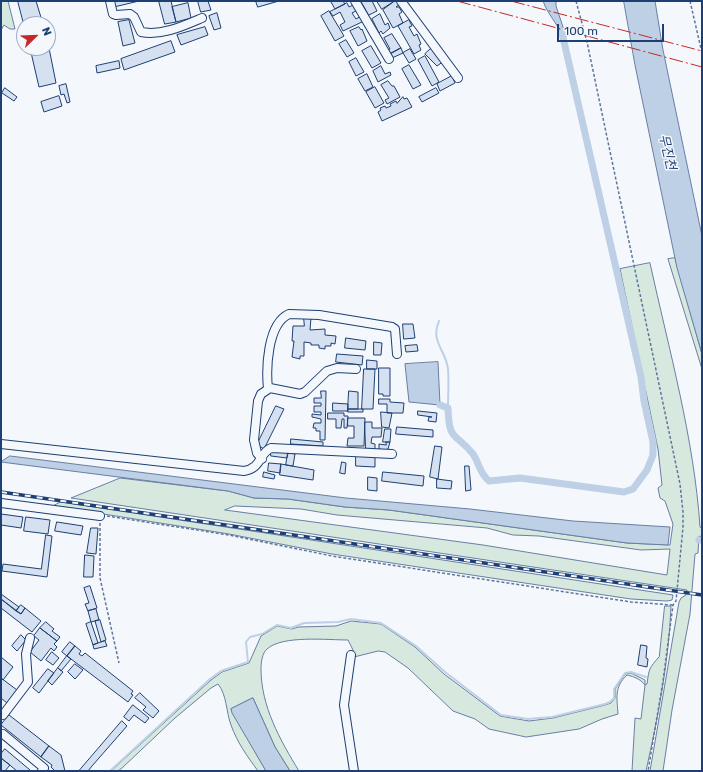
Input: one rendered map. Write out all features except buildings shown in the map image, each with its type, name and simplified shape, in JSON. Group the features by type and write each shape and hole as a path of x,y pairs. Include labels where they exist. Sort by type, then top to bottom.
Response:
{"street":[{"path":"110,1 113,14 130,14 134,17 141,32 150,34 175,29 202,18"},
{"path":"355,1 389,59"},
{"path":"401,1 458,78"},
{"path":"268,389 268,352 280,320 289,314 319,315 392,327 396,329 397,354"},
{"path":"262,459 257,453 254,440 258,401 261,394 268,389 275,388 292,394 300,394 305,392 327,371 337,368 356,369"},
{"path":"1,444 244,471 254,468 262,459 267,449 271,448 392,454"},
{"path":"1,503 100,516"},
{"path":"2,716 28,682 26,654 30,638"},
{"path":"351,655 344,706 354,771"},
{"path":"3,734 44,768 42,771"}],"path":[{"path":"576,1 648,328 680,484 683,512 676,601 673,605 663,681 648,771"},
{"path":"690,1 702,53"},
{"path":"120,663 100,578 100,516 229,536 340,557 631,602 673,605"}],"shaded area":[{"path":"1,1 8,1 15,29 10,29 4,25 1,30"},
{"path":"675,258 702,354 702,369 668,259"},
{"path":"650,263 687,427 697,494 700,527 702,528 702,537 699,536 698,553 695,554 690,614 672,710 663,771 650,771 679,602 681,598 686,595 687,590 71,498 120,478 228,491 254,498 288,499 345,507 389,510 627,543 670,545 673,524 665,501 660,498 658,488 662,485 658,449 620,269","holes":["235,506 301,509 337,515 487,528 513,535 539,536 641,550 670,549 667,575 483,545 225,510"]},
{"path":"61,502 673,595 672,600 667,601 631,599 332,554 229,534 53,506"},
{"path":"665,606 671,606 668,647 662,689 646,771 632,771 635,718 641,719 645,685 647,684 650,669 659,657"},
{"path":"351,621 381,624 415,647 444,674 500,716 529,721 553,718 611,703 615,698 615,689 625,674 631,673 645,680 645,685 637,678 627,675 618,688 618,714 579,729 526,737 489,729 475,719 453,711 408,668 385,652 378,651 354,657 353,650 348,640 294,640 274,645 267,649 262,658 261,669 264,696 268,709 285,747 299,771 290,771 275,747 253,698 231,709 266,771 258,771 233,731 229,720 225,698 218,684 211,688 175,718 122,768 118,771 111,771 211,680 222,672 249,663 261,636 277,626 292,629 298,627 336,626"}],"water":[{"path":"543,1 556,1 556,6 566,36 565,41 547,10"},
{"name":"무진천","path":"624,1 655,1 663,50 702,236 702,354 677,268 635,65"},
{"path":"438,362 440,405 409,402 405,364"},
{"path":"10,456 346,498 470,509 573,521 670,527 668,545 627,543 389,510 345,507 288,499 254,498 228,491 1,462"},
{"path":"253,698 275,747 290,771 266,771 232,713 231,709"}],"waterway":[{"path":"440,405 448,408 450,426 454,436 473,454 481,471 489,481 520,478 624,492 633,489 647,470 653,455 653,442 644,401 641,377 562,33"},
{"path":"439,321 436,335 447,362 448,408"},
{"path":"110,771 210,679 221,671 248,662 246,642 250,637 262,634 277,625 291,628 304,623 338,622 351,619 381,623 416,646 445,672 501,715 528,719 552,717 605,704 614,698 614,689 625,673 631,672 646,677"}],"railway":[{"path":"1,492 702,595"}],"power":[{"path":"457,1 702,67"},
{"path":"511,1 702,51"}]}
